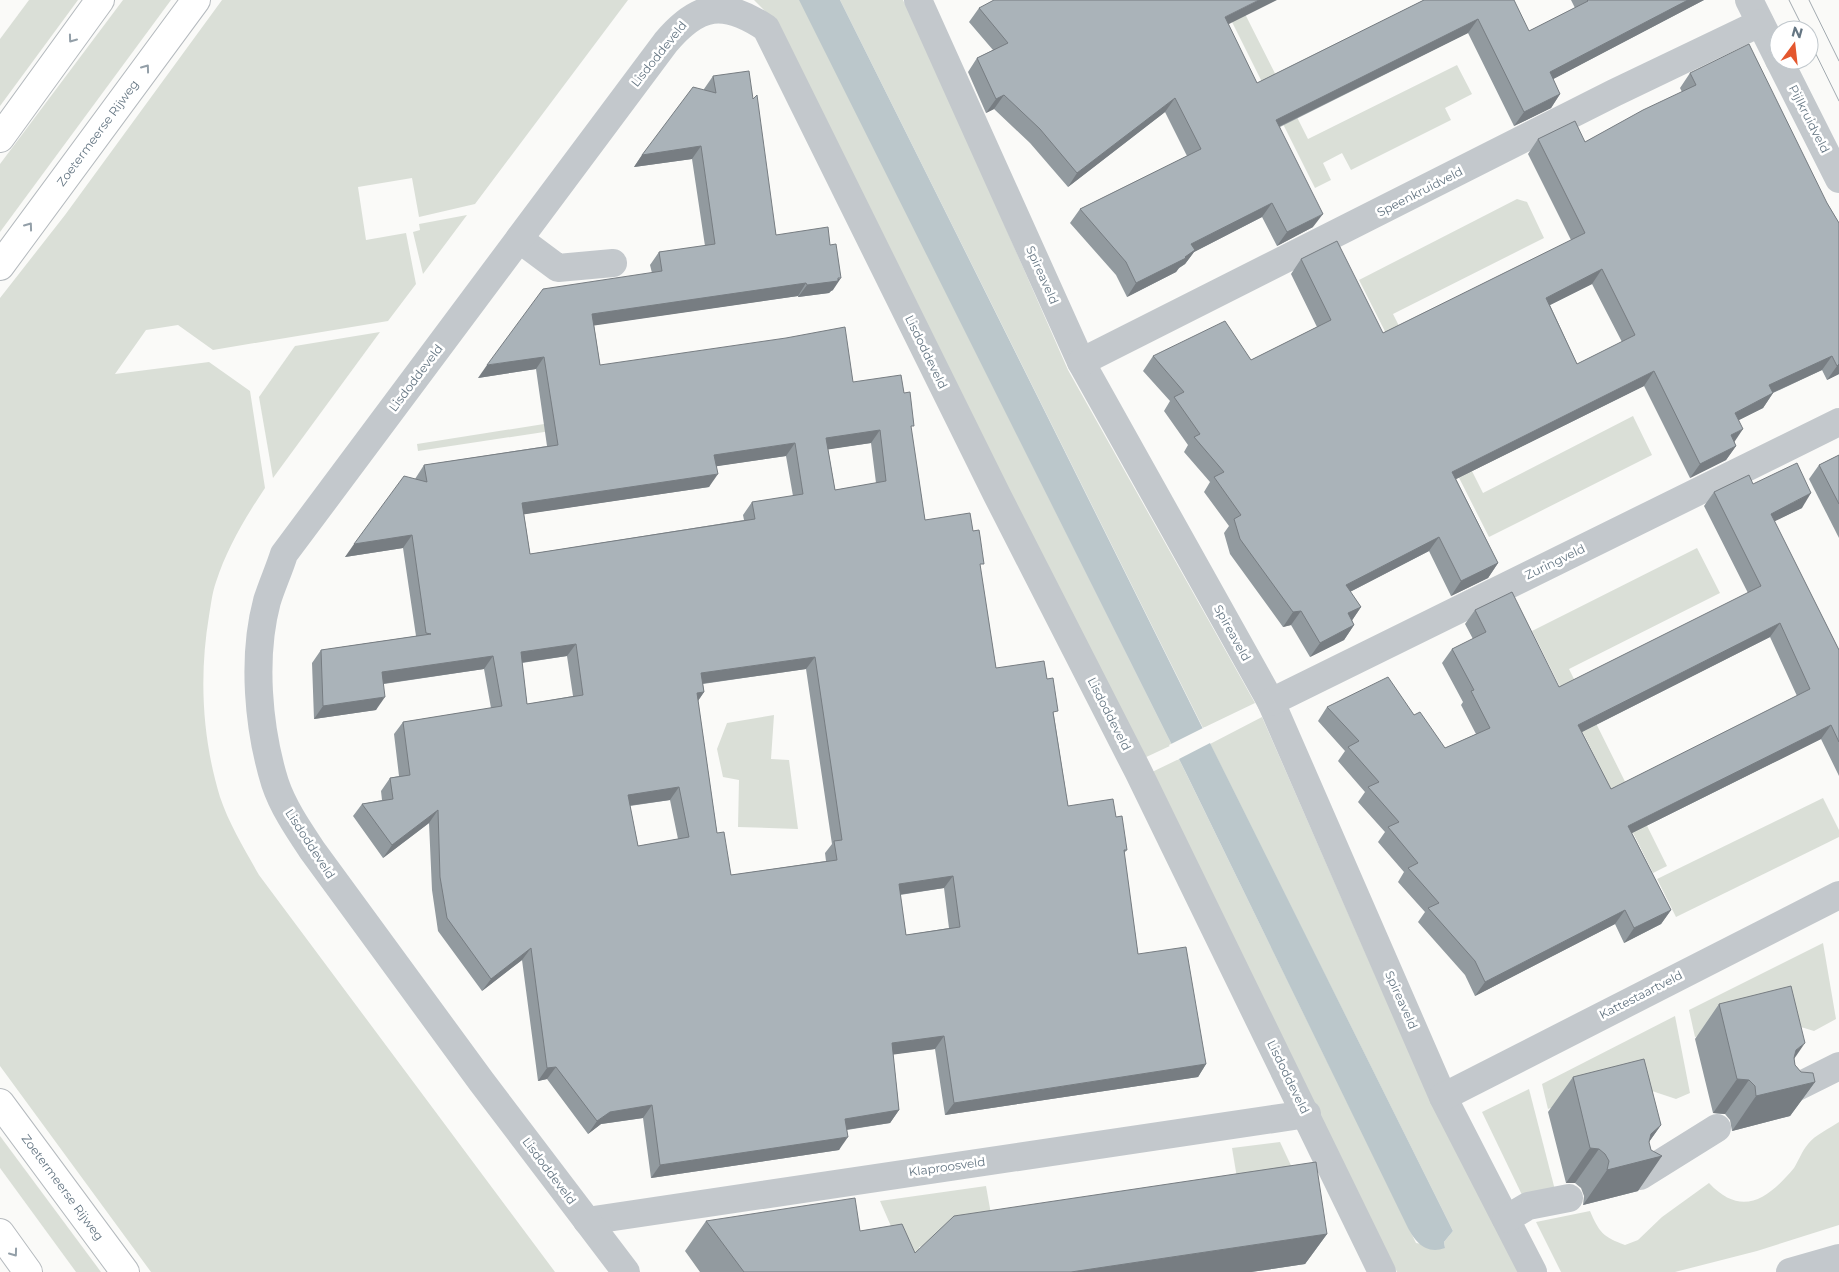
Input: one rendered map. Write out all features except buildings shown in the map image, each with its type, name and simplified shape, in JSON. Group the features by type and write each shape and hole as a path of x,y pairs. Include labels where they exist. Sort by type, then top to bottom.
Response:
{"main road":[{"path":"0,138 100,0"},
{"name":"Zoetermeerse Rijweg","path":"0,266 196,0"},
{"name":"Zoetermeerse Rijweg","path":"0,1103 125,1272"},
{"path":"0,1233 28,1272"}],"street":[{"name":"Spireaveld","path":"925,2 1081,362 1271,702 1443,1097 1533,1272"},
{"name":"Lisdoddeveld","path":"626,1272 476,1074 292,820 276,784 263,731 259,695 259,656 267,602 284,554 666,42 694,13 720,6 738,9 752,16 766,28 997,495 1138,771 1382,1272"},
{"name":"Speenkruidveld","path":"1081,362 1614,93 1755,11"},
{"name":"Pijlkruidveld","path":"1755,11 1769,40"},
{"name":"Pijlkruidveld","path":"1784,70 1839,179"},
{"path":"519,239 558,268 613,263"},
{"name":"Zuringveld","path":"1271,702 1839,422"},
{"name":"Kattestaartveld","path":"1443,1097 1839,895"},
{"path":"1785,1093 1839,1066"},
{"name":"Klaproosveld","path":"587,1221 1306,1114"},
{"path":"1640,1176 1717,1128"},
{"path":"1506,1219 1528,1206 1569,1198"},
{"path":"1790,1272 1839,1258"}],"shaded area":[{"path":"29,0 78,0 0,106 0,39"},
{"path":"123,0 171,0 0,232 0,164"},
{"path":"222,0 628,0 475,204 419,217 412,178 358,187 366,240 406,233 416,284 388,321 213,350 178,325 146,330 115,374 209,362 250,391 265,488 225,557 216,582 209,616 204,661 203,684 206,730 209,752 220,797 233,827 259,875 555,1272 151,1272 0,1066 0,298 65,215"},
{"path":"754,0 800,0 1172,745 1142,759 771,17"},
{"path":"799,0 840,0 1453,1231 1444,1242 1445,1248 1432,1250 1422,1246 1407,1226 1185,771"},
{"path":"840,0 903,0 927,48 1068,370 1255,703 1203,728"},
{"path":"1221,0 1238,0 1308,139 1457,65 1472,94 1445,108 1451,120 1351,170 1342,153 1323,163 1331,180 1315,188"},
{"path":"1517,199 1527,202 1544,238 1393,314 1483,493 1633,416 1652,455 1489,537 1359,280"},
{"path":"467,215 423,274 413,232 420,230 419,224"},
{"path":"380,332 273,478 259,397 295,346"},
{"path":"588,417 590,425 418,451 417,444"},
{"path":"1697,548 1720,593 1569,669 1667,866 1653,873 1532,631"},
{"path":"774,715 771,759 789,760 798,829 738,827 739,780 723,777 717,749 727,723"},
{"path":"1262,717 1430,1100 1519,1272 1397,1272 1150,773 1179,759 1416,1243 1445,1248 1444,1242 1453,1231 1210,744"},
{"path":"1823,798 1839,830 1839,837 1676,917 1657,879"},
{"path":"1823,943 1836,1019 1814,1031 1745,1010 1738,1026 1695,1037 1689,1010"},
{"path":"1675,1016 1690,1093 1676,1099 1622,1081 1548,1109 1542,1084"},
{"path":"1529,1089 1555,1190 1523,1197 1482,1112"},
{"path":"1839,1122 1839,1225 1757,1251 1675,1272 1561,1272 1536,1222 1590,1211 1603,1233 1625,1245 1638,1240 1662,1217 1709,1183 1721,1194 1733,1200 1744,1202 1764,1196 1794,1168 1811,1141"},
{"path":"0,1136 101,1272 76,1272 0,1168"},
{"path":"1280,1142 1303,1191 1237,1178 1232,1148"},
{"path":"986,1186 991,1214 976,1238 919,1247 927,1272 911,1272 880,1201"}],"pier":[{"path":"1205,727 1212,742 1177,760 1169,745"}],"tram line":[{"path":"1789,0 1799,20"},
{"path":"1809,0 1839,61"},
{"path":"1819,60 1839,101"}]}
